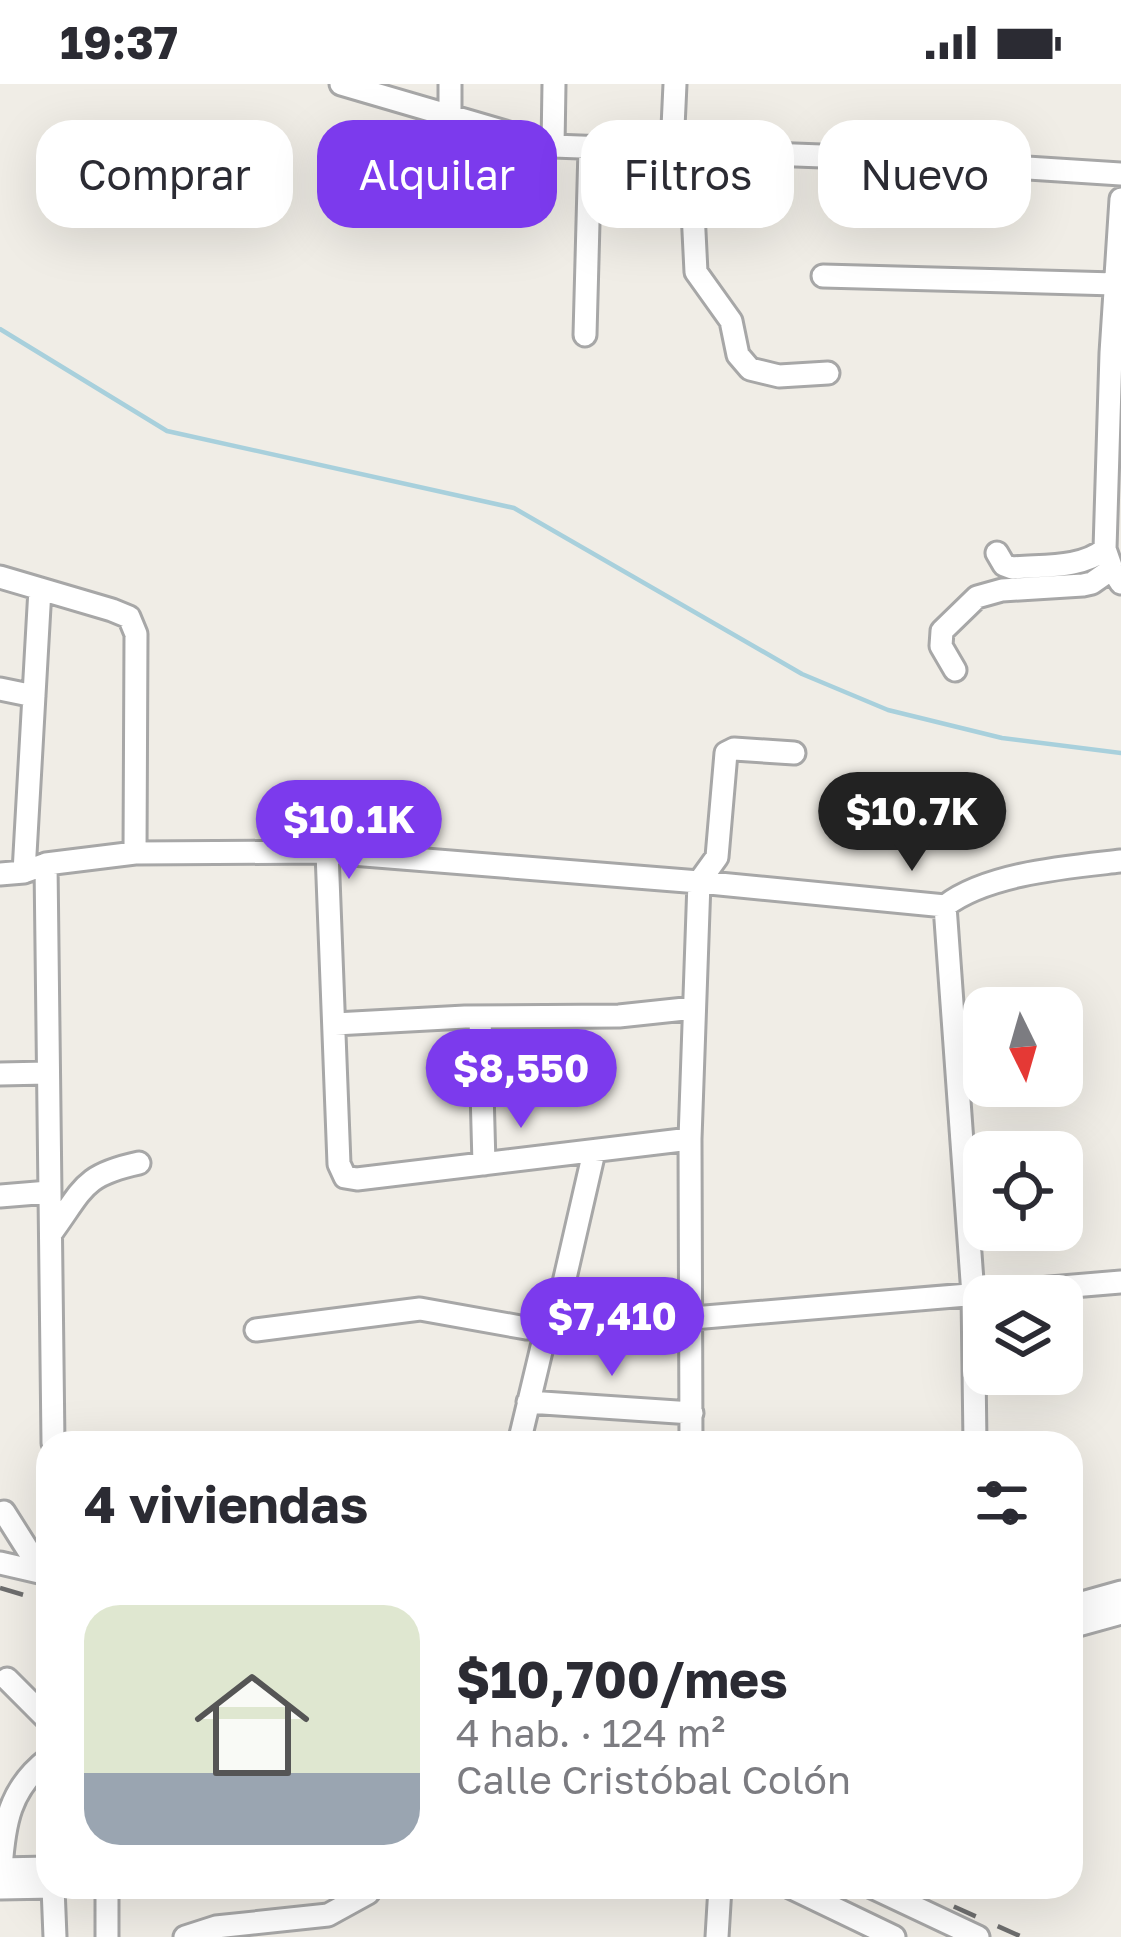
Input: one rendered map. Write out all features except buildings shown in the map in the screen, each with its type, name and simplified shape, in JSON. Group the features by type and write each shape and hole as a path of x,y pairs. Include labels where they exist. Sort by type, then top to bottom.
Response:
{"street":[{"path":"343,84 467,120"},
{"path":"450,84 450,115"},
{"path":"553,120 554,84"},
{"path":"675,84 678,120"},
{"path":"794,155 1121,174"},
{"path":"1113,567 1115,284 1121,199"},
{"path":"585,335 588,228"},
{"path":"691,228 696,272 731,322 738,355 750,369 779,376 828,373"},
{"path":"823,276 1115,284"},
{"path":"997,553 1012,568 1094,558 1113,567"},
{"path":"955,670 941,646 942,631 977,597 1002,590 1093,583 1113,567"},
{"path":"0,577 129,617 136,634 135,853"},
{"path":"24,872 40,589"},
{"path":"0,688 34,696"},
{"path":"692,1431 690,1138 699,882 717,854 726,753 734,749 794,753"},
{"path":"327,852 339,1164 345,1177 690,1138"},
{"path":"0,874 135,853 327,852 946,906 957,897 1009,880 1121,861"},
{"path":"46,864 53,1431"},
{"path":"946,906 972,1275"},
{"path":"335,1024 619,1016 694,1008"},
{"path":"480,1017 484,1164"},
{"path":"0,1074 47,1073"},
{"path":"522,1431 542,1347 554,1326 594,1152"},
{"path":"52,1232 88,1181 106,1170 139,1163"},
{"path":"0,1196 49,1192"},
{"path":"1083,1285 1121,1282"},
{"path":"256,1330 420,1309 526,1328 963,1296"},
{"path":"974,1395 975,1431"},
{"path":"528,1402 692,1413"},
{"path":"4,1512 36,1555"},
{"path":"0,1563 36,1571"},
{"path":"1083,1603 1121,1592"},
{"path":"1083,1623 1121,1612"},
{"path":"7,1679 36,1708"},
{"path":"36,1769 9,1808 0,1869 36,1868"},
{"path":"0,1888 36,1887"},
{"path":"54,1899 55,1937"},
{"path":"106,1899 107,1937"},
{"path":"192,1936 216,1927 328,1915 357,1899"},
{"path":"717,1937 719,1899"},
{"path":"815,1899 894,1937"},
{"path":"897,1899 977,1937"}],"waterway":[{"path":"0,329 167,431 514,508 802,674 888,710 1002,738 1121,753"}],"railway":[{"path":"0,1588 36,1598"},
{"path":"937,1899 1022,1937"}]}
